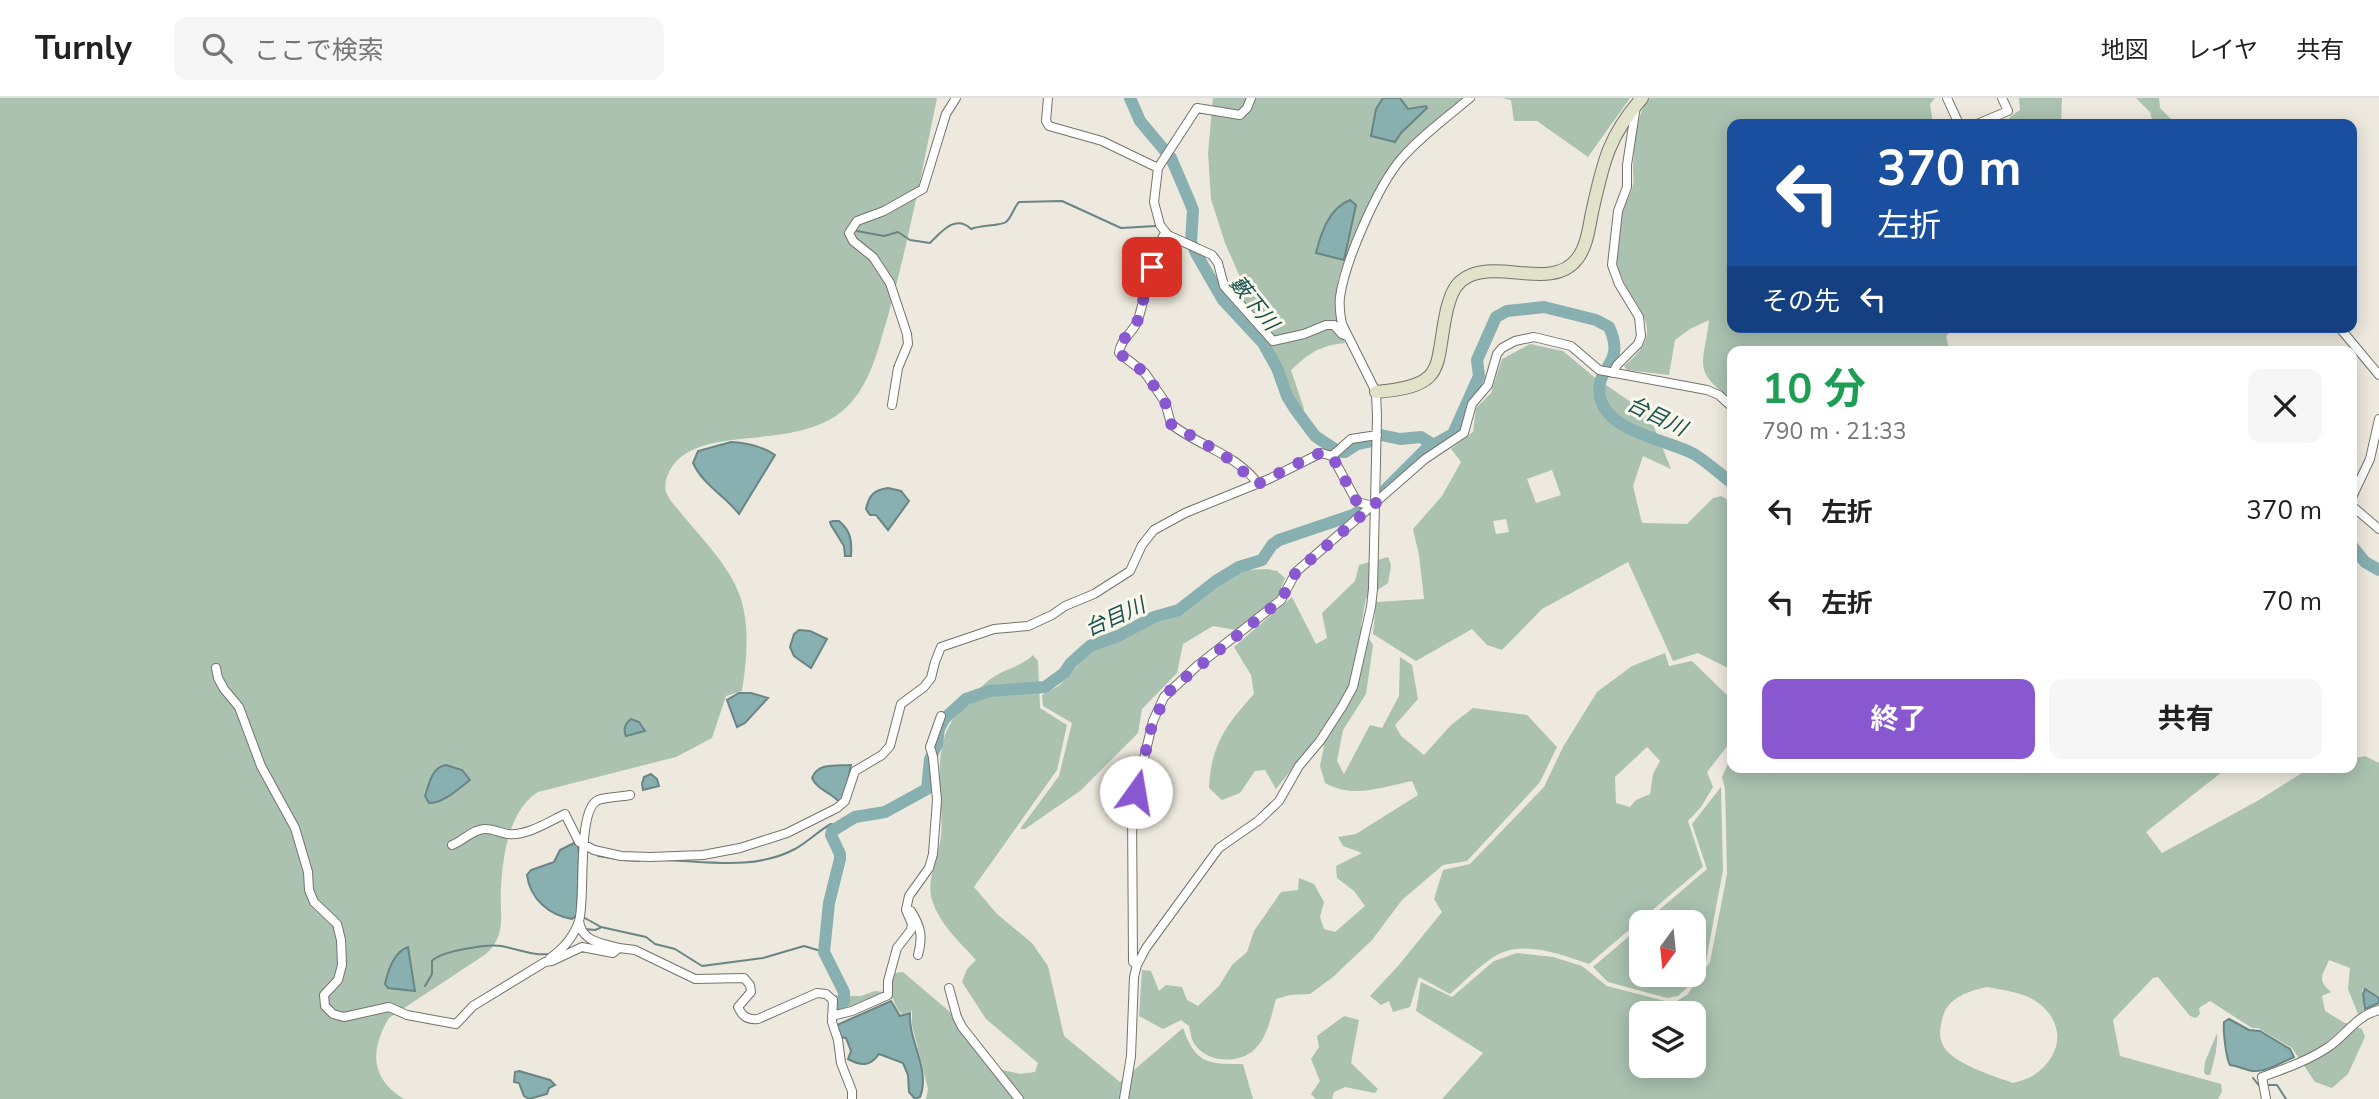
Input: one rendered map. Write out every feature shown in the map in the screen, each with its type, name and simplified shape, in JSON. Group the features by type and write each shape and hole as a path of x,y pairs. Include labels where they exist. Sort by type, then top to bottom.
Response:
{"street":[{"path":"892,405 898,368 908,344 907,334 890,283 873,257 853,241 849,233 857,221 884,211 923,189 946,114 956,98"},
{"path":"1048,98 1046,121 1049,126 1102,141 1158,168"},
{"path":"1251,98 1240,115 1197,108 1158,168 1154,202 1165,233 1147,283 1137,323 1120,344 1119,353 1145,373 1165,402 1171,424 1224,455 1258,484"},
{"path":"1124,1099 1131,1056 1137,965 1146,947 1212,856 1225,842 1258,821 1279,801 1348,697 1371,607 1377,435 1376,392 1339,312 1341,289 1356,245 1383,188 1402,158 1470,98"},
{"path":"1947,98 1957,119"},
{"path":"1989,119 2008,111 2002,98"},
{"path":"1376,392 1409,387 1424,382 1431,376 1441,354 1449,300 1454,288 1469,275 1491,272 1549,273 1567,268 1575,262 1585,243 1611,142 1639,101"},
{"path":"1607,371 1638,344 1641,336 1639,317 1619,284 1612,265 1618,211 1627,187 1627,165 1639,101"},
{"path":"1165,233 1212,255 1218,264 1224,286 1273,341 1304,334 1326,325 1334,325 1342,334 1348,336"},
{"path":"1137,965 1133,962 1132,808 1153,721 1164,697 1197,666 1281,600 1296,572 1425,459 1464,433 1472,404 1488,385 1497,354 1502,348 1515,341 1534,337 1560,342 1571,346 1607,371 1707,390 1727,402"},
{"path":"2357,349 2379,375"},
{"path":"2357,486 2370,459 2379,419"},
{"path":"452,845 486,829 520,834 565,814 575,837 584,846 621,856 703,855 740,848 787,833 837,808 845,801 855,771 883,755 890,746 901,704 924,687 931,678 941,647 993,629 1028,626 1052,615 1065,606 1094,594 1130,571 1142,545 1154,530 1185,513 1258,484 1321,453 1335,453 1351,439 1377,435"},
{"path":"1335,453 1357,502 1369,505 1376,503"},
{"path":"2357,510 2379,528"},
{"path":"216,668 218,678 239,707 261,766 295,828 314,902 337,925 341,940 342,965 338,980 324,995 328,1010 344,1017 389,1007 407,1015 456,1024 473,1006 565,947 580,926"},
{"path":"832,1016 852,1011 888,995 888,981 897,948 911,930 906,904 914,888 929,869 934,846 937,800 932,754 941,716"},
{"path":"630,795 596,801 590,808 584,846 580,926 582,934 594,941 635,950 695,979 744,978 750,985 751,992 738,1007 741,1015 747,1018 758,1019 821,992 832,1000 832,1022 852,1099"},
{"path":"914,888 910,905 919,923 922,938 918,955"},
{"path":"545,962 582,947 613,953 619,948"},
{"path":"950,988 962,1027 1019,1099"},
{"path":"2266,1099 2262,1077 2315,1055 2330,1046 2357,1019 2379,1010"}],"green space":[{"path":"0,98 937,98 888,316 871,370 861,390 833,418 808,429 699,447 679,458 666,479 666,490 670,499 723,564 740,596 747,643 742,691 726,696 712,738 676,757 538,792 528,800 520,810 509,834 501,887 500,931 493,946 486,954 389,1018 383,1030 376,1052 379,1073 393,1091 404,1099 0,1099"},
{"path":"1213,98 1466,98 1398,158 1372,196 1338,279 1335,309 1345,343 1315,351 1291,370 1304,409 1302,413 1291,396 1274,355 1238,311 1244,286 1225,243 1211,199 1208,153"},
{"path":"1502,98 1630,98 1588,157 1537,121 1514,121 1511,100"},
{"path":"1650,98 1935,98 1930,104 1932,119 1727,119 1727,333 1949,333 1946,336 1948,346 1727,346 1727,395 1710,381 1703,366 1709,320 1675,340 1669,375 1627,370 1624,366 1639,351 1646,338 1647,326 1622,278 1616,257 1617,242 1623,211 1632,190 1636,131"},
{"path":"2019,98 2062,98 2061,119 2009,119 2020,110"},
{"path":"2136,98 2159,98 2160,108 2171,119 2152,119 2150,112"},
{"path":"1530,344 1563,351 1638,407 1652,422 1671,469 1643,456 1633,486 1642,523 1687,524 1713,498 1721,496 1727,499 1727,668 1698,653 1673,661 1628,562 1542,609 1502,650 1487,645 1472,629 1416,661 1373,634 1376,602 1424,599 1413,529 1442,496 1461,462 1451,449 1473,432 1476,408 1491,393 1502,359","holes":["1552,470 1561,495 1536,503 1527,479","1506,519 1509,532 1496,534 1493,521"]},
{"path":"1388,557 1391,565 1388,583 1366,598 1361,626 1373,645 1366,694 1343,730 1337,761 1344,774 1370,725 1382,728 1399,696 1400,657 1412,665 1418,699 1395,725 1401,736 1424,755 1451,725 1473,708 1527,715 1557,747 1540,782 1467,861 1443,865 1402,900 1372,940 1333,977 1310,994 1276,999 1266,1032 1249,1054 1225,1060 1209,1056 1194,1044 1189,1026 1181,1020 1163,1029 1139,1016 1142,970 1151,971 1159,991 1166,985 1182,987 1187,1000 1198,1006 1219,986 1232,965 1247,952 1254,931 1281,892 1298,890 1299,878 1314,884 1324,902 1320,917 1324,929 1335,932 1365,906 1354,891 1337,878 1336,866 1362,853 1343,846 1338,837 1356,834 1418,795 1412,781 1357,791 1336,788 1325,783 1320,766 1324,746 1318,735 1276,789 1265,770 1255,771 1240,793 1222,800 1209,788 1213,760 1228,726 1254,694 1251,675 1234,647 1292,597 1316,644 1327,638 1322,613 1355,581 1359,565"},
{"path":"1247,570 1277,571 1285,578 1278,596 1236,630 1213,626 1183,644 1177,673 1142,709 1138,733 1080,791 1025,829 1020,829 1059,776 1072,723 1043,706 1042,695 1060,685 1090,652 1152,624 1184,614 1229,578"},
{"path":"1665,653 1669,666 1692,661 1727,695 1727,746 1707,772 1713,787 1701,807 1688,821 1703,867 1652,910 1629,910 1629,930 1589,964 1540,950 1515,949 1492,958 1450,994 1419,977 1410,1007 1393,1012 1389,1001 1381,1005 1370,996 1442,912 1434,899 1443,870 1470,864 1544,787 1563,747 1597,692 1632,666","holes":["1647,747 1660,761 1653,774 1650,794 1636,800 1630,807 1616,803 1615,777"]},
{"path":"1033,655 1038,661 1040,708 1067,725 1057,770 974,887 997,914 1032,943 1048,966 1064,1036 1120,1082 1183,1028 1193,1049 1204,1060 1243,1064 1253,1099 926,1099 928,1089 912,1025 912,1011 902,1014 893,1000 895,973 903,972 950,1012 989,1067 1020,1074 1035,1072 1038,1063 986,1019 962,982 967,969 976,960 945,925 935,909 931,892 931,877 941,837 940,762 946,734 959,711 988,681"},
{"path":"2365,756 2379,763 2379,996 2362,989 2364,1011 2358,1014 2348,989 2350,968 2329,960 2322,980 2331,992 2322,996 2325,1011 2362,1029 2365,1037 2348,1074 2332,1088 2315,1082 2292,1048 2258,1028 2252,1028 2210,1001 2199,1008 2200,1014 2196,1018 2190,1016 2158,977 2153,978 2113,1020 2120,1056 2221,1084 2222,1091 2218,1099 1442,1099 1483,1053 1416,1011 1421,982 1452,997 1494,961 1517,953 1553,957 1582,966 1607,986 1665,1001 1629,1001 1629,1078 1706,1078 1706,1001 1677,1001 1687,995 1693,987 1706,987 1706,968 1710,962 1727,874 1725,789 1722,777 1727,766 1727,773 2221,773 2146,832 2162,853 2302,773 2357,773 2357,758","holes":["1987,987 2029,997 2052,1017 2057,1038 2051,1058 2034,1075 2013,1083 1963,1063 1946,1050 1940,1036 1941,1026 1946,1009 1955,1000"]},
{"path":"1721,787 1723,870 1706,961 1706,910 1659,910 1707,869 1692,824"},
{"path":"1629,936 1629,987 1688,987 1678,996 1667,998 1608,982 1593,967"},
{"path":"875,991 884,992 867,1002 835,1011 833,996 846,993 847,996 861,996"},
{"path":"1344,1016 1359,1020 1351,1063 1378,1089 1375,1093 1345,1087 1334,1092 1332,1099 1316,1099 1311,1094 1320,1081 1311,1059 1319,1047 1317,1036"},
{"path":"2217,1033 2213,1065 2210,1075 2206,1075 2205,1062"}],"water":[{"path":"1383,98 1400,98 1408,109 1427,108 1395,142 1371,136 1376,109"},
{"path":"1350,200 1356,205 1344,260 1316,253 1331,215"},
{"path":"731,442 765,449 775,455 739,514 702,478 693,463 698,451"},
{"path":"888,488 901,491 909,501 888,530 876,515 870,515 866,509 873,494"},
{"path":"839,521 848,533 851,556 845,556 844,546 831,525 830,522"},
{"path":"799,630 810,631 827,639 811,668 794,656 790,647 794,634"},
{"path":"739,693 768,698 745,723 737,727 727,700"},
{"path":"631,719 639,722 645,731 626,736 625,727"},
{"path":"446,765 462,770 470,780 445,798 429,803 425,796 432,777 437,769"},
{"path":"851,765 845,796 840,803 812,778 823,767"},
{"path":"651,774 657,779 659,786 643,790 644,777"},
{"path":"574,843 578,846 579,853 577,915 572,919 548,910 536,898 527,875 531,870 554,862 560,850"},
{"path":"408,947 415,991 388,988 385,984 392,962"},
{"path":"2365,989 2379,998 2379,1003 2365,1009 2363,994"},
{"path":"891,1001 900,1016 910,1013 912,1034 923,1076 920,1097 915,1099 909,1092 908,1075 903,1063 879,1054 869,1063 861,1064 848,1059 851,1051 846,1038 839,1037 837,1025"},
{"path":"2229,1019 2249,1030 2260,1031 2290,1049 2294,1057 2258,1071 2230,1065 2224,1026 2224,1022"},
{"path":"515,1072 550,1080 555,1085 549,1088 547,1094 529,1099 524,1096 519,1083 514,1082"}],"waterway":[{"name":"藪下川","path":"1130,98 1140,121 1171,158 1189,200 1193,210 1191,242 1197,255 1223,300 1263,343 1295,409 1315,436 1339,452 1372,441"},
{"path":"857,231 884,236 898,232 910,240 930,243 954,224 959,223 971,229 1003,223 1008,220 1019,202 1062,201 1121,228 1156,226"},
{"name":"台目川","path":"1386,489 1426,449 1453,434 1479,376 1477,360 1496,317 1507,311 1544,307 1596,320 1609,327 1614,340 1614,350 1599,387 1605,409 1614,419 1626,427 1694,454 1727,479"},
{"name":"藪下川","path":"1381,435 1400,439 1421,437 1432,444"},
{"name":"台目川","path":"837,1010 844,1001 844,992 824,952 829,903 840,859 832,831 855,817 885,812 927,789 930,759 944,719 966,699 989,691 1045,687 1064,673 1090,646 1118,636 1154,617 1179,610 1239,567 1262,560 1279,540 1353,515 1364,508"},
{"name":"台目川","path":"2357,552 2365,562 2379,570"},
{"path":"662,860 730,863 763,860 795,849 831,824 839,827"},
{"path":"598,856 618,859"},
{"path":"623,860 639,861"},
{"path":"583,917 601,927 646,937 655,944 675,949 702,966 763,958 804,946 824,952"},
{"path":"585,929 600,928"},
{"path":"425,986 432,974 432,961 454,951 501,946 550,954"},
{"path":"2253,1078 2261,1088"},
{"path":"2269,1085 2277,1085 2286,1099"}],"route":[{"path":"1136,792 1153,721 1164,697 1197,666 1281,600 1296,572 1376,503 1369,505 1357,502 1332,456 1327,454 1312,456 1258,484 1224,455 1171,424 1165,402 1145,373 1119,353 1120,344 1137,323 1152,267"}]}
